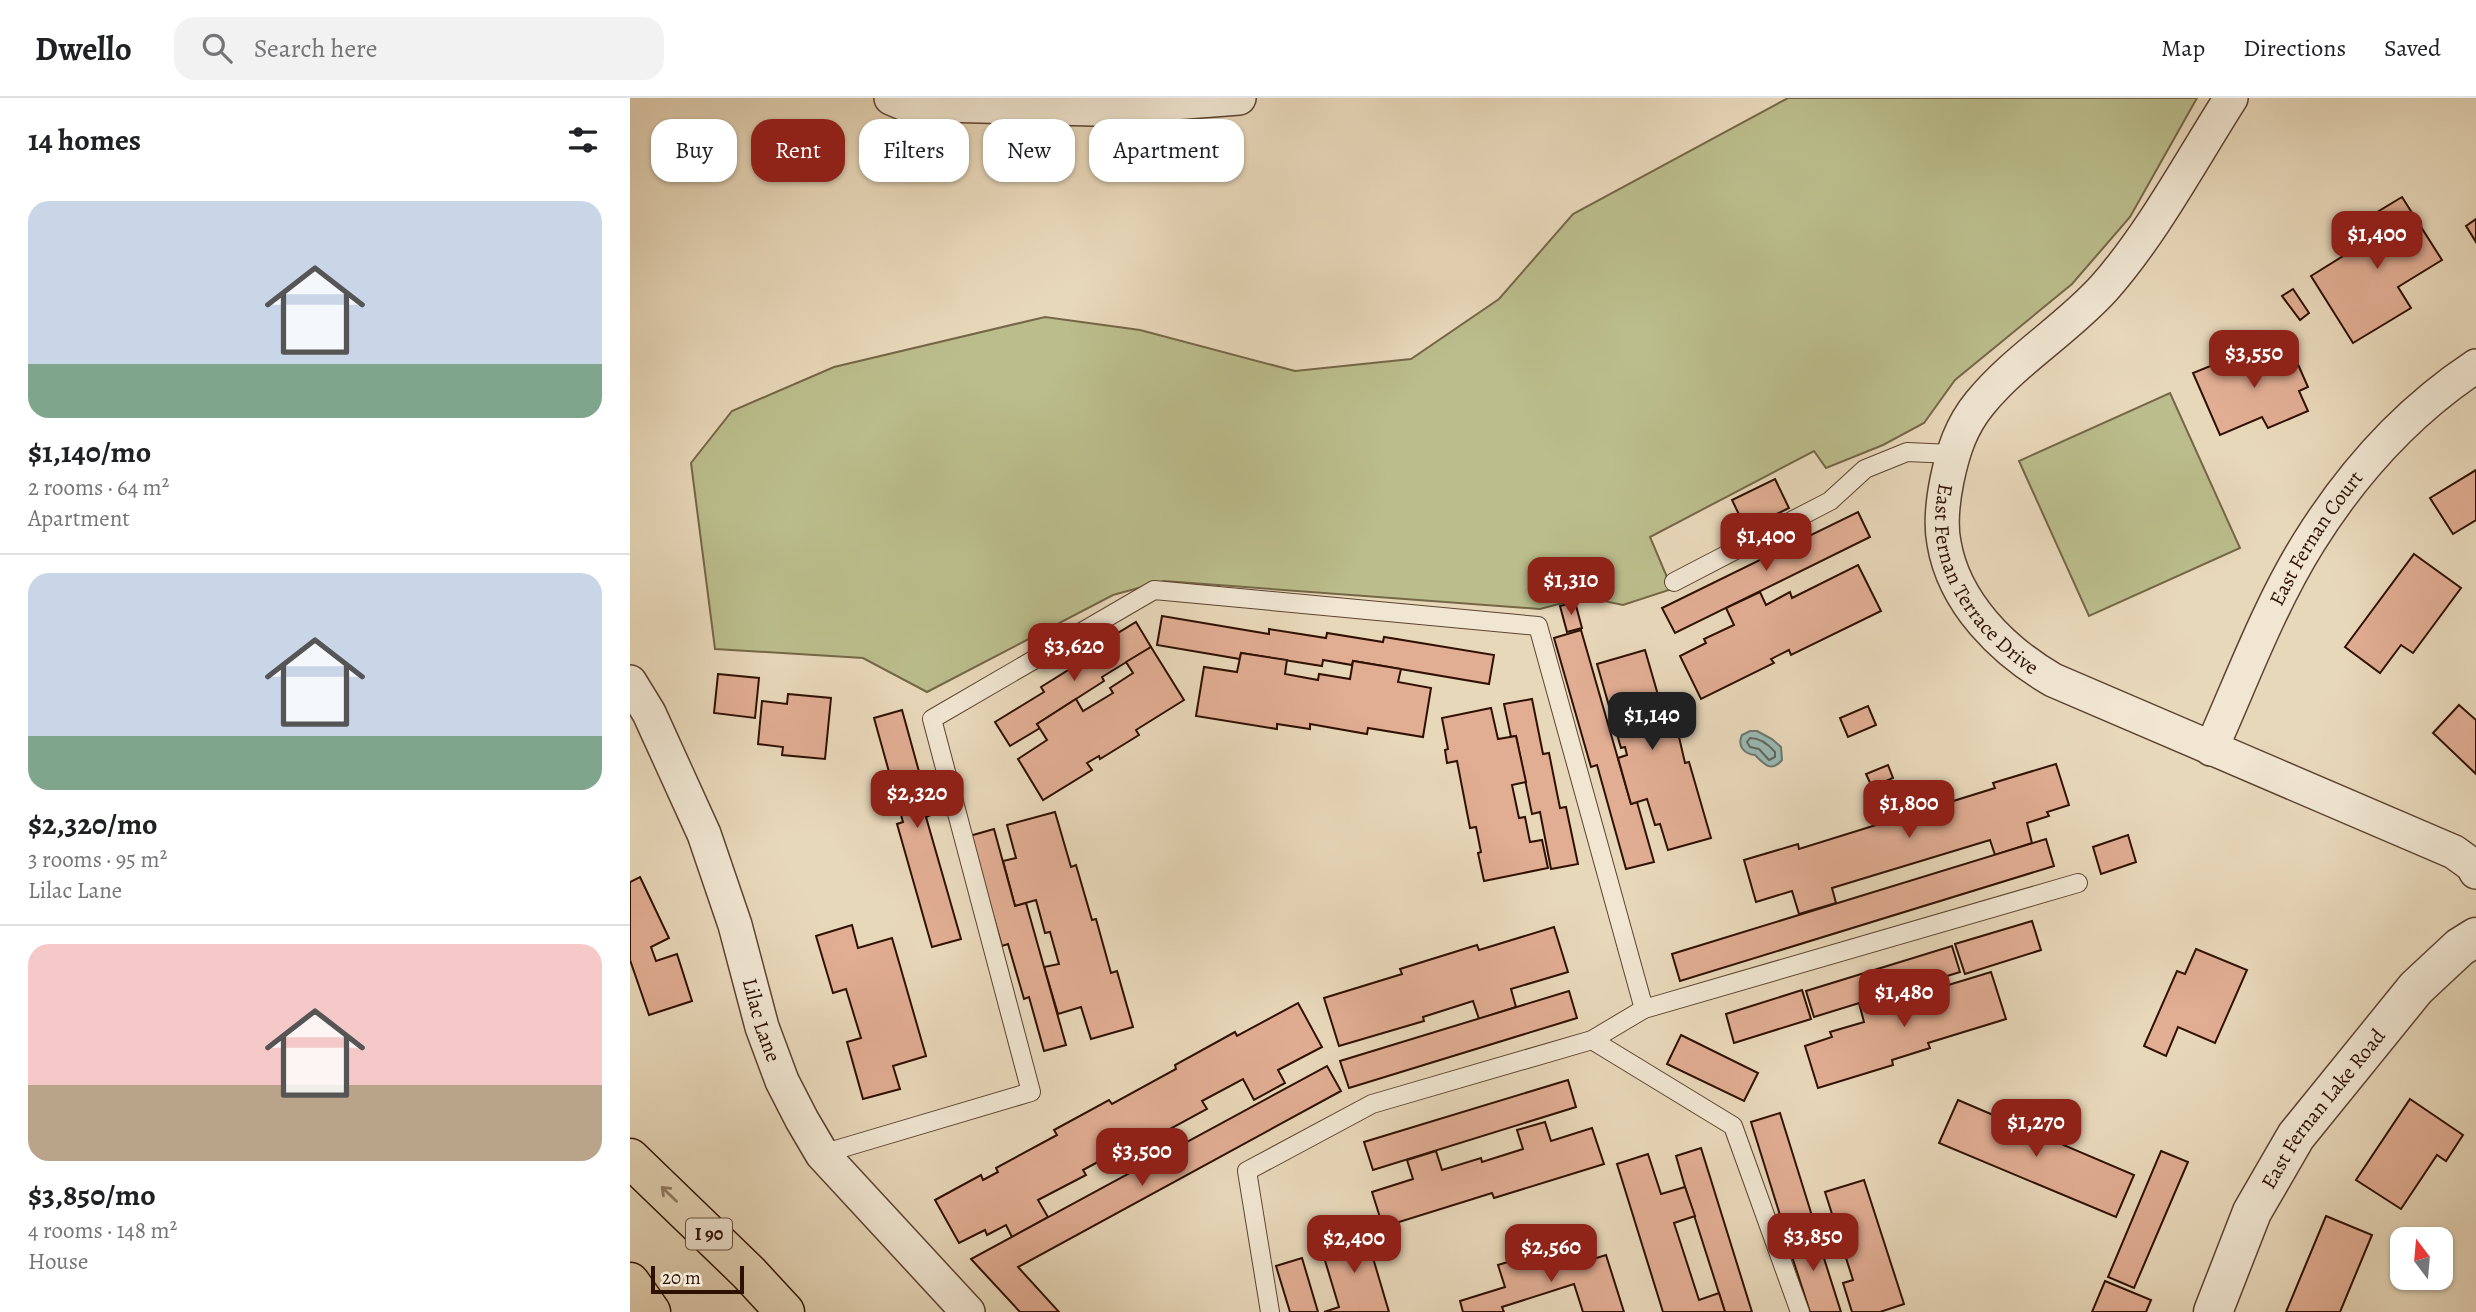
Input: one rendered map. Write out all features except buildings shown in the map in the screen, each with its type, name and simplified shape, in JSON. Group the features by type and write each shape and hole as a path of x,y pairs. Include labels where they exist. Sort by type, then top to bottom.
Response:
{"highway":[{"name":"I 90","path":"630,1158 749,1273 785,1312"},
{"path":"630,1282 651,1312"}],"street":[{"path":"891,98 905,104 1093,109 1239,98"},
{"name":"East Fernan Terrace Drive","path":"2231,98 2134,251 2104,289 1981,401 1960,435 1952,454 1943,501 1943,540 1947,559 1967,601 1992,634 2032,668 2053,680 2211,749 2454,852 2472,865 2476,872"},
{"name":"East Fernan Court","path":"2211,749 2276,603 2307,544 2336,502 2382,446 2431,400 2476,366"},
{"name":"Lilac Lane","path":"630,682 649,713 704,834 735,925 762,1027 778,1070 822,1154 968,1312"},
{"name":"East Fernan Lake Road","path":"2213,1312 2252,1212 2296,1136 2416,988 2460,947 2476,937"}],"lane":[{"path":"1674,582 1830,501 1865,469 1907,453 1952,454"},
{"path":"822,1154 1031,1091 932,719 1154,590 1538,626 1644,1009"},
{"path":"1270,1312 1247,1171 1372,1104 1592,1040 1644,1009 2078,883"},
{"path":"1592,1040 1733,1126 1800,1312"}],"green space":[{"path":"1788,98 2197,98 2130,217 2072,284 1955,380 1924,423 1883,445 1826,468 1814,451 1650,537 1672,589 1623,605 1585,597 1540,609 1164,581 1113,595 927,692 863,658 715,649 691,463 732,411 834,367 1045,317 1140,330 1295,371 1411,359 1499,299 1573,214"},
{"path":"2170,393 2240,548 2089,616 2019,461"}],"water":[{"path":"1757,731 1781,747 1782,760 1778,764 1771,767 1741,746 1742,735"}]}
